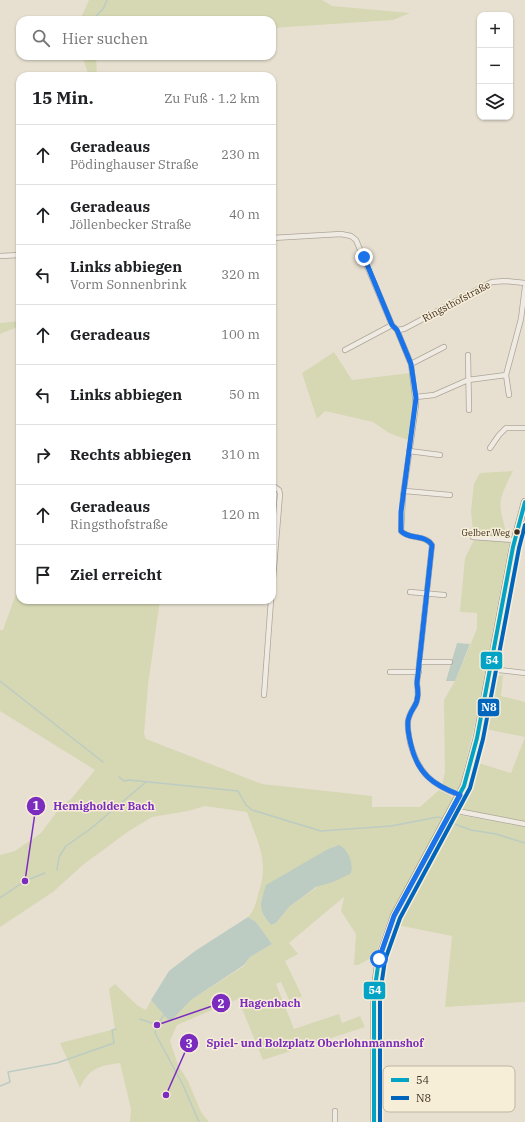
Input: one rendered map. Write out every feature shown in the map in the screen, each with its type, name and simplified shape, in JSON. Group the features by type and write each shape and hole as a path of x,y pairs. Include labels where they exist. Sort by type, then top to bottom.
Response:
{"main road":[{"path":"374,1122 374,994 378,963 386,934 394,916 464,786 477,738 515,537 525,502"}],"street":[{"path":"276,238 341,234 351,236 356,240 392,325 397,330 411,364 416,398 405,491 401,512 401,531 405,535 426,539 432,545 418,694 415,706 409,716 407,727 414,757 430,779 443,789 460,795"},
{"path":"0,256 16,255"},
{"name":"Ringsthofstraße","path":"397,330 404,329 492,282 505,281 525,283"},
{"path":"509,395 506,375 521,319 525,287"},
{"path":"345,350 392,325"},
{"path":"411,364 444,347"},
{"path":"468,355 468,410"},
{"path":"416,398 434,396 468,380 506,375"},
{"path":"490,448 506,428 525,428"},
{"path":"409,451 440,454"},
{"path":"276,488 279,490 280,494 276,542"},
{"path":"405,491 450,495"},
{"path":"473,537 525,536"},
{"path":"410,592 444,595"},
{"path":"264,695 271,604"},
{"path":"420,662 450,662"},
{"path":"499,670 525,672"},
{"path":"390,672 419,672"},
{"path":"452,810 525,824"},
{"path":"335,1112 335,1122"}],"green space":[{"path":"89,0 322,0 332,6 410,13 393,20 276,28 276,16 82,16"},
{"path":"83,60 96,60 97,72 88,72"},
{"path":"16,321 16,328 0,334 0,323"},
{"path":"334,352 352,380 410,373 414,407 408,440 389,433 373,422 325,411 317,419 302,373"},
{"path":"513,471 504,490 501,502 502,516 507,536 510,538 476,720 459,789 452,790 442,785 445,772 444,700 455,681 477,629 477,613 460,612 465,558 474,540 471,511 474,484 480,473"},
{"path":"16,594 16,604 159,604 148,685 144,734 146,739 262,784 372,796 372,807 420,807 439,790 454,798 444,820 387,922 375,956 358,965 354,965 356,934 341,911 344,897 289,943 298,954 285,961 302,996 290,1002 281,982 276,984 294,1029 339,1014 342,1023 360,1016 365,1027 263,1060 238,999 177,1025 170,1041 178,1065 188,1081 201,1112 209,1122 130,1122 131,1109 120,1063 106,1065 91,1072 83,1081 80,1088 60,1043 115,1029 109,989 115,984 138,1006 146,1010 151,1000 170,1022 191,1000 244,966 250,957 272,944 256,922 248,917 256,904 263,872 263,862 247,812 205,806 188,811 152,817 129,831 84,864 53,892 0,927 0,855 15,851 41,833 61,806 71,799 95,770 0,711 0,630 3,630","holes":["335,846 320,885 289,907 276,923 271,925 265,918 262,911 261,903 263,894 320,854"]},
{"path":"503,675 501,696 525,702 525,737 481,728 491,677"},
{"path":"525,737 525,823 459,810 457,808 467,788 475,762 511,773"},
{"path":"454,814 525,827 525,1002 445,1007 452,936 397,925 431,860 430,857"}],"shaded area":[{"path":"457,643 470,644 455,681 446,681"},
{"path":"339,845 345,850 350,858 352,867 350,874 333,882 316,887 289,907 276,923 271,925 263,915 261,906 266,885 328,849"},
{"path":"248,917 256,922 272,944 250,957 244,965 191,1000 170,1022 151,1000 169,971 195,951"}],"waterway":[{"path":"96,16 103,9 107,0"},
{"path":"0,681 103,762"},
{"path":"119,777 124,781 129,780 238,791 246,805 252,810 321,831 391,826 438,817 442,818"},
{"path":"57,870 59,857 66,846 89,830 146,782"},
{"path":"452,823 471,830 496,834 525,843"},
{"path":"0,898 25,881 45,873"},
{"path":"140,1019 157,1025 164,1015"},
{"path":"157,1025 155,1033 183,1085 199,1122"},
{"path":"0,1086 10,1082 8,1072 57,1063 114,1043 112,1030 116,1029"}],"transit line":[{"name":"54","path":"374,1122 374,994 379,959 394,916 464,786 477,738 513,547 525,502"},
{"name":"N8","path":"380,1122 380,994 385,960 400,918 470,788 483,739 519,548 525,525"}],"place":[{"name":"Gelber Weg","path":"517,532"},
{"name":"Hemigholder Bach","path":"25,881"},
{"name":"Hagenbach","path":"157,1025"},
{"name":"Spiel- und Bolzplatz Oberlohnmannshof","path":"166,1095"}],"route":[{"path":"364,257 392,325 397,330 411,364 416,398 405,491 401,512 401,531 405,535 426,539 432,545 417,683 418,694 415,706 411,711 408,720 408,734 414,757 423,772 435,784 443,789 460,795 394,916 386,934 379,959"}]}
